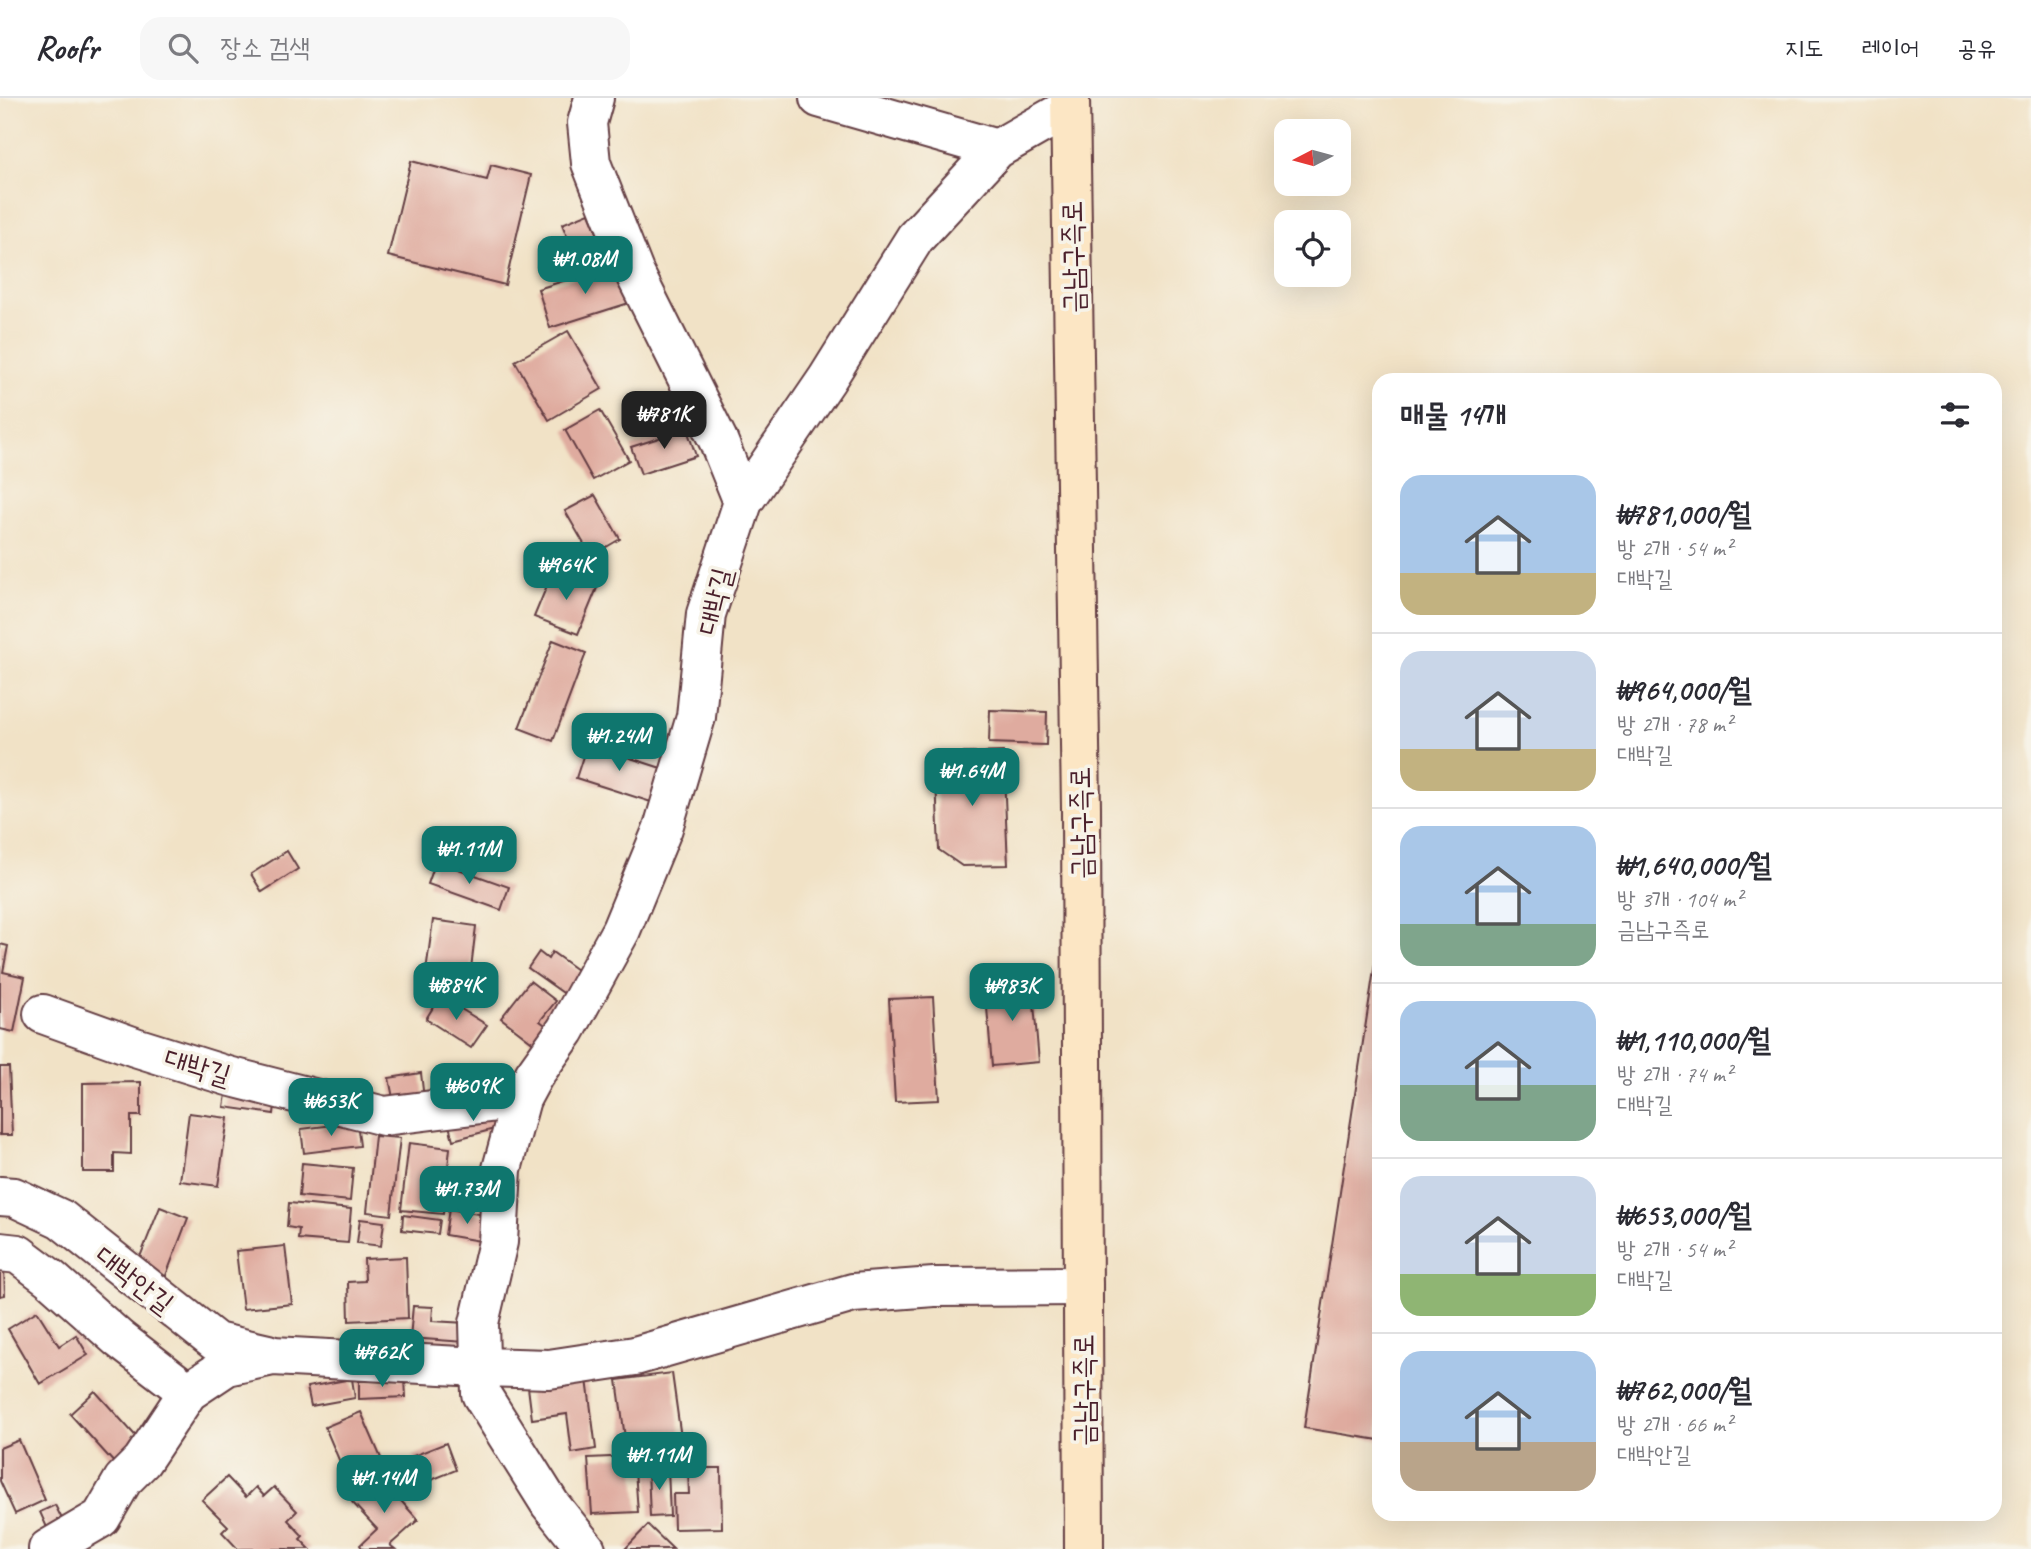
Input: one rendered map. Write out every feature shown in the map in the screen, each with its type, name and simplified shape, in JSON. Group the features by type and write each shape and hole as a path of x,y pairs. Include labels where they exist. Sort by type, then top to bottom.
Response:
{"main road":[{"name":"금남구즉로","path":"1070,103 1081,808 1084,1549"}],"street":[{"path":"594,98 587,123 591,163 635,274 718,439 743,502"},
{"path":"819,98 997,149"},
{"name":"대박길","path":"586,1549 550,1504 481,1394 479,1323 498,1242 502,1168 521,1099 534,1074 566,1030 621,930 663,828 696,717 706,614 743,502 827,379 915,238 997,149 1070,103"},
{"name":"대박길","path":"43,1014 228,1076 384,1116 521,1099"},
{"name":"대박안길","path":"0,1196 14,1197 61,1219 216,1342 273,1356 549,1369 635,1356 853,1293 934,1287 1083,1286"},
{"name":"대박안길","path":"0,1252 18,1254 50,1278 119,1339 188,1392"},
{"name":"대박안길","path":"48,1549 101,1518 123,1480 142,1461 188,1392 227,1366 273,1356"}],"building":[{"path":"411,161 487,180 491,165 531,175 505,285 388,256"},
{"path":"589,213 607,257 580,268 562,224"},
{"path":"620,263 632,302 550,328 538,289"},
{"path":"568,331 602,389 549,420 515,361"},
{"path":"600,410 629,460 593,480 565,430"},
{"path":"687,429 696,456 641,474 631,447"},
{"path":"595,495 620,539 591,556 565,511"},
{"path":"553,571 597,588 578,634 534,617"},
{"path":"553,640 586,653 553,741 519,728"},
{"path":"990,710 1047,712 1046,745 989,743"},
{"path":"587,744 661,768 651,802 576,778"},
{"path":"1003,752 1008,865 962,866 939,850 935,754"},
{"path":"287,851 298,869 262,892 251,874"},
{"path":"436,861 509,887 501,910 428,884"},
{"path":"433,920 476,926 470,977 426,971"},
{"path":"0,944 8,946 3,972 25,977 14,1032 0,1029"},
{"path":"539,952 548,959 552,952 584,975 569,997 528,968"},
{"path":"530,981 556,1001 540,1021 552,1030 539,1047 501,1018"},
{"path":"1032,981 1039,1062 992,1066 985,984"},
{"path":"1372,983 1372,1439 1304,1428"},
{"path":"440,996 487,1025 471,1048 426,1019"},
{"path":"933,997 939,1100 895,1102 889,999"},
{"path":"0,1067 9,1067 12,1135 0,1135"},
{"path":"421,1073 424,1099 394,1103 389,1078"},
{"path":"141,1082 141,1116 131,1116 131,1154 114,1153 114,1172 83,1172 83,1083"},
{"path":"227,1088 276,1096 274,1114 224,1107"},
{"path":"493,1106 498,1128 453,1140 447,1118"},
{"path":"189,1113 228,1118 218,1186 180,1181"},
{"path":"357,1122 360,1146 304,1153 301,1129"},
{"path":"375,1136 400,1138 391,1215 367,1212"},
{"path":"409,1143 450,1148 443,1214 401,1210"},
{"path":"302,1163 353,1168 350,1201 299,1196"},
{"path":"289,1203 351,1209 348,1243 298,1239 299,1229 287,1227"},
{"path":"160,1207 188,1218 165,1278 136,1267"},
{"path":"449,1209 490,1216 486,1242 445,1235"},
{"path":"403,1215 440,1220 438,1234 402,1230"},
{"path":"360,1219 384,1222 381,1246 357,1243"},
{"path":"285,1246 292,1304 243,1309 236,1251"},
{"path":"406,1257 408,1318 349,1321 348,1282 365,1281 364,1259"},
{"path":"4,1268 5,1295 0,1296 0,1269"},
{"path":"413,1306 433,1307 432,1321 466,1323 465,1342 410,1338"},
{"path":"37,1311 59,1346 76,1335 88,1355 40,1384 8,1329"},
{"path":"672,1373 681,1438 626,1445 617,1380"},
{"path":"352,1379 355,1398 311,1406 307,1387"},
{"path":"405,1379 406,1397 359,1399 359,1381"},
{"path":"587,1379 596,1449 572,1453 567,1414 532,1419 528,1387"},
{"path":"95,1391 142,1443 117,1466 70,1414"},
{"path":"361,1412 381,1458 345,1474 325,1427"},
{"path":"19,1440 45,1500 15,1514 0,1481 0,1448"},
{"path":"446,1443 456,1470 424,1483 413,1456"},
{"path":"634,1456 638,1512 592,1514 588,1458"},
{"path":"668,1468 670,1516 650,1517 648,1469"},
{"path":"688,1468 721,1468 722,1528 674,1529 673,1494 689,1494"},
{"path":"227,1477 246,1497 256,1487 264,1496 274,1487 297,1511 288,1520 303,1536 300,1539 310,1549 238,1549 222,1532 228,1526 202,1500"},
{"path":"380,1477 418,1520 390,1545 395,1549 363,1549 360,1545 377,1529 352,1502"},
{"path":"55,1505 65,1525 49,1532 40,1512"},
{"path":"648,1525 673,1549 625,1549"}]}
